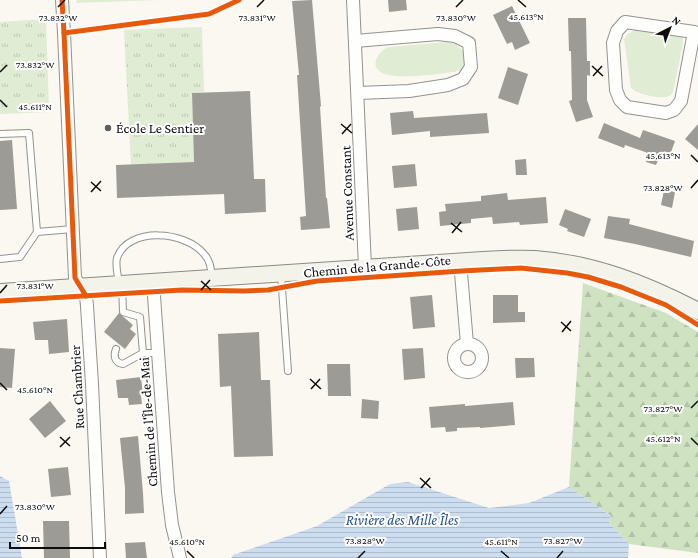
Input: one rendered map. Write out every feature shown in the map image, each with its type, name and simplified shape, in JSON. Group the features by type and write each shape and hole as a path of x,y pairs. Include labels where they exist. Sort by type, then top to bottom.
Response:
{"main road":[{"name":"Chemin de la Grande-Côte","path":"0,292 460,261 525,259 560,262 609,273 642,285 698,311"}],"street":[{"name":"Rue Chambrier","path":"62,0 75,278 86,296 87,306 100,558"},
{"name":"Avenue Constant","path":"353,0 365,267"},
{"path":"624,22 696,32 681,101 674,110 666,113 628,107 620,100 616,90 613,43 617,31 624,22"},
{"path":"355,41 438,34 455,36 468,43 471,67 463,79 448,85 409,91 358,93"},
{"path":"460,261 467,344"},
{"name":"Chemin de l'Île-de-Mai","path":"153,282 168,492 172,525 180,558"}],"lane":[{"path":"0,134 29,133 37,232 20,257 0,259"},
{"path":"37,232 73,229"},
{"path":"156,316 140,317 123,312 116,261 119,253 135,240 152,235 173,236 184,239 204,253 208,259 212,278"},
{"path":"281,274 288,371"},
{"path":"140,317 143,353"},
{"path":"116,349 114,356 115,359 123,364 143,353 159,353"}],"green space":[{"path":"77,0 159,0 76,3"},
{"path":"46,19 49,112 0,114 0,22"},
{"path":"202,27 204,92 192,93 194,162 131,165 124,30"},
{"path":"635,30 678,32 683,37 673,92 670,96 649,96 631,88 624,39 628,34"},
{"path":"448,42 455,44 464,52 465,63 460,70 427,75 397,76 382,73 376,67 376,59 384,49 388,47"},
{"path":"583,283 666,313 698,332 698,553 629,544 609,523 611,516 569,487"}],"water":[{"path":"0,476 9,481 22,558 0,558"},
{"name":"Rivière des Mille Îles","path":"408,482 489,508 529,503 569,487 611,516 609,523 629,544 628,558 231,558 233,555 317,526 390,484"}],"building":[{"path":"312,0 321,106 326,198 330,228 301,230 300,217 306,216 297,75 299,75 292,1"},
{"path":"388,0 406,0 407,10 389,12"},
{"path":"512,6 530,43 515,50 512,42 507,44 493,15"},
{"path":"568,18 586,18 587,61 590,61 590,76 587,75 587,100 593,117 576,122 569,101 572,100 571,51 569,51"},
{"path":"508,67 528,74 518,105 498,98"},
{"path":"250,91 254,179 265,179 266,212 225,214 224,194 117,198 116,165 194,162 192,93"},
{"path":"413,111 414,118 487,113 489,133 430,137 430,131 392,135 390,113"},
{"path":"604,123 640,138 643,130 675,141 669,158 660,155 656,165 646,162 648,153 625,145 624,148 598,138"},
{"path":"698,124 698,150 685,139"},
{"path":"12,140 17,209 0,210 0,141"},
{"path":"526,159 527,175 516,175 515,160"},
{"path":"415,164 417,186 394,188 392,166"},
{"path":"664,190 675,192 672,208 661,205"},
{"path":"507,193 508,200 546,197 548,223 520,225 519,222 493,224 492,217 471,219 471,223 440,226 439,212 446,211 445,204 481,201 481,196"},
{"path":"417,207 419,229 398,231 396,209"},
{"path":"565,209 591,219 584,237 567,231 568,229 559,225"},
{"path":"608,216 630,219 629,224 694,241 691,257 604,238"},
{"path":"432,295 435,327 413,329 410,297"},
{"path":"493,295 518,295 518,312 525,312 525,322 493,323"},
{"path":"119,313 133,325 130,329 136,334 125,349 104,332"},
{"path":"67,319 69,352 49,354 48,340 35,340 33,322"},
{"path":"259,332 261,380 270,380 273,456 234,457 231,386 220,387 218,334"},
{"path":"0,348 15,349 12,388 0,387"},
{"path":"423,348 425,378 404,380 402,349"},
{"path":"515,358 534,358 535,377 516,378"},
{"path":"327,364 350,364 351,396 328,396"},
{"path":"141,377 143,396 141,396 142,404 129,405 128,398 118,398 116,380"},
{"path":"362,399 379,401 378,419 361,418"},
{"path":"50,401 66,421 45,438 29,419"},
{"path":"513,402 515,425 457,428 457,431 446,432 445,427 431,428 429,407"},
{"path":"138,436 144,513 125,514 125,488 120,438"},
{"path":"68,467 71,495 51,497 48,469"},
{"path":"43,521 69,521 70,558 44,558"},
{"path":"145,542 147,558 126,558 125,543"}],"cycle path":[{"path":"62,0 75,278 86,296"},
{"path":"64,33 209,14 239,0"},
{"path":"0,301 182,290 268,290 317,281 521,268 567,273 588,277 621,287 666,305 698,325"}],"place":[{"name":"École Le Sentier","path":"108,128"}]}
